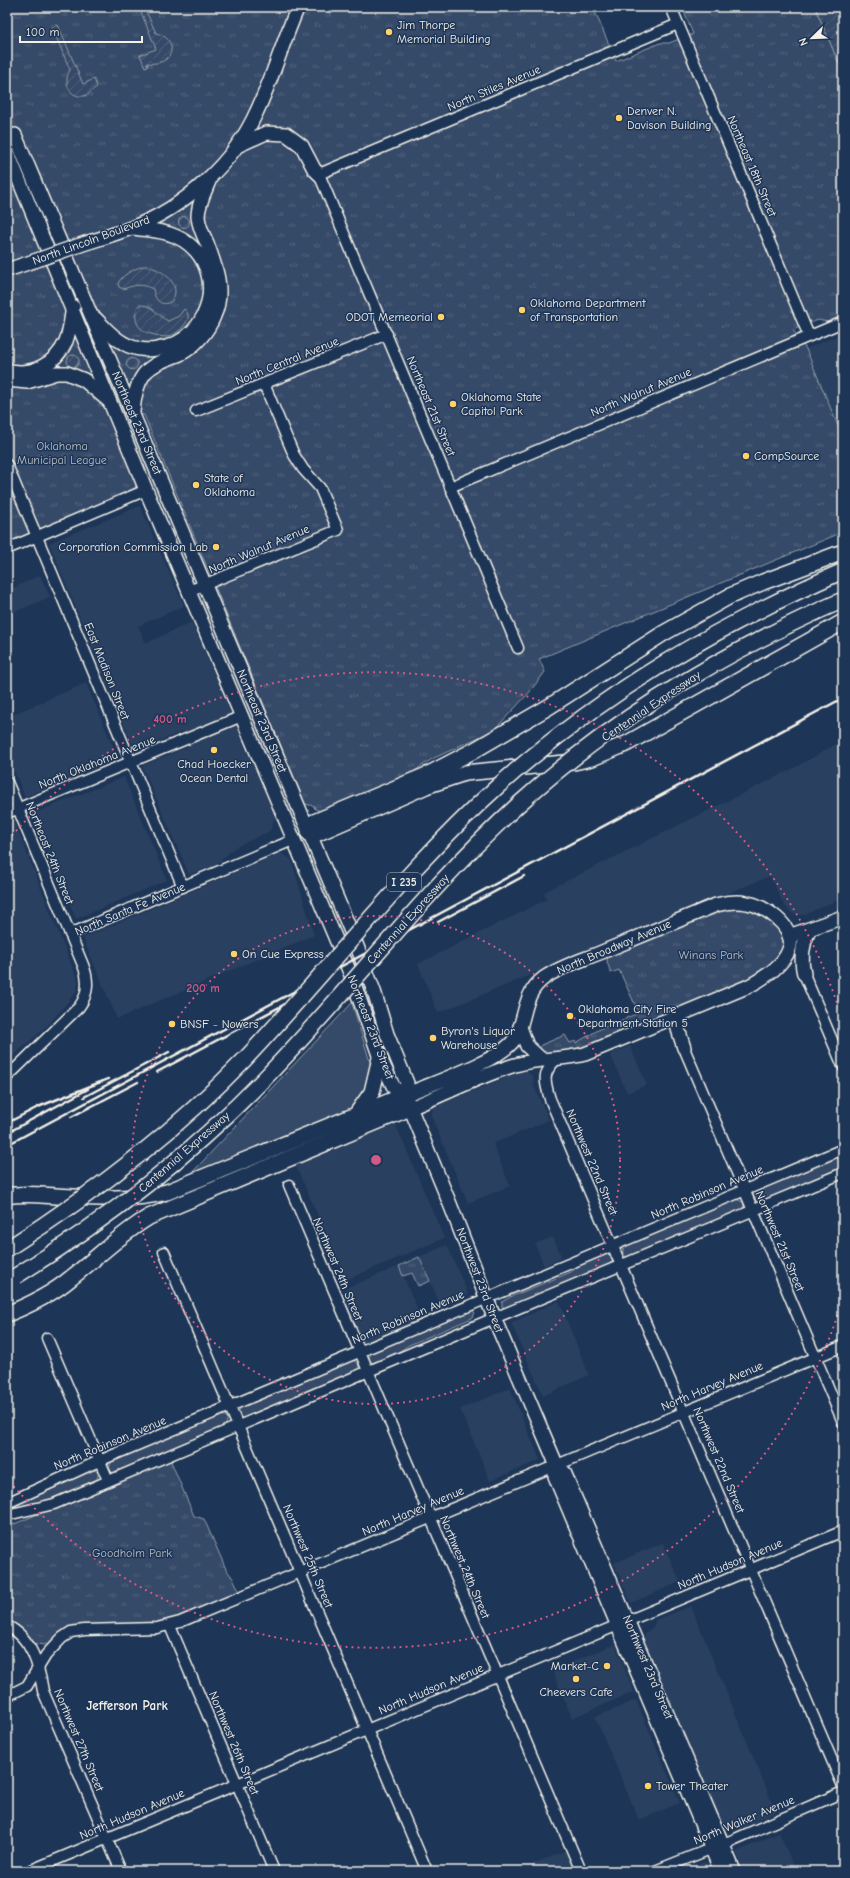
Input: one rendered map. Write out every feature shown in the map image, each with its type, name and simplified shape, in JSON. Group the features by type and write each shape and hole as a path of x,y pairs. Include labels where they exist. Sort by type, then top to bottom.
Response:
{"highway":[{"path":"309,833 314,822 427,775 505,734 695,614 763,582 843,552"},
{"name":"Centennial Expressway","path":"7,1249 58,1217 117,1174 204,1100 244,1060 421,862 491,793 533,756 630,684 694,644 752,613 843,571"},
{"name":"Centennial Expressway","path":"12,1278 87,1230 127,1201 175,1162 223,1119 266,1077 458,863 546,781 613,730 685,682 749,645 843,600"},
{"path":"309,833 318,832 426,786 465,773 574,762 592,758 626,744 843,622"},
{"path":"358,1113 372,1092 380,1058"},
{"path":"7,1196 22,1194 108,1198 154,1196 186,1185 358,1113 407,1101"},
{"path":"7,1314 28,1305 57,1289 120,1235 149,1217 407,1101"}],"main road":[{"name":"North Lincoln Boulevard","path":"7,271 132,228 170,208 211,176 237,146 257,112 298,7"},
{"path":"237,146 266,132 286,134 302,146 314,169 319,174"},
{"name":"Northeast 23rd Street","path":"15,135 374,991 387,1034 407,1083 407,1101"},
{"name":"Northeast 23rd Street","path":"7,151 146,490 190,591 293,840 351,975 380,1058 394,1088 407,1101"},
{"path":"132,413 137,386 144,374 157,363 182,353 191,347 208,329 215,315 219,302 220,288 218,274 198,217 201,202 211,176"},
{"path":"90,313 125,344 137,348 152,350 165,348 184,340 193,332 206,312 210,291 209,281 203,263 192,248 185,241 168,233 132,228"},
{"path":"7,370 29,372 42,367 53,360 60,352 66,341 72,307"},
{"path":"7,380 28,382 56,373 67,373 84,380 112,404"},
{"name":"North Santa Fe Avenue","path":"293,840 309,833"},
{"name":"North Broadway Avenue","path":"407,1101 495,1056 507,1048 515,1039 520,1027 526,1002 532,991 543,979 554,972 716,905 728,902 749,903 776,916 789,936"},
{"path":"407,1101 540,1059 585,1054 762,980 786,955 790,945 789,936 843,917"},
{"path":"804,974 802,955 804,941 809,930"},
{"path":"680,1014 678,1029 684,1048"},
{"path":"520,1027 527,1046 540,1059"},
{"name":"Northwest 23rd Street","path":"407,1101 443,1185 495,1318 556,1466 564,1472 622,1623 717,1846 734,1871"},
{"name":"Northwest 23rd Street","path":"717,1846 721,1871"}],"street":[{"name":"Northeast 18th Street","path":"671,7 810,336"},
{"name":"North Stiles Avenue","path":"319,174 678,24"},
{"name":"Northeast 21st Street","path":"319,174 518,648"},
{"name":"North Walnut Avenue","path":"450,487 843,322"},
{"name":"North Central Avenue","path":"196,411 386,334"},
{"name":"North Walnut Avenue","path":"190,591 338,530 320,488 303,469 294,455 264,384"},
{"name":"East Madison Street","path":"7,465 183,887"},
{"path":"7,549 146,490"},
{"name":"North Oklahoma Avenue","path":"7,813 242,716"},
{"name":"Northeast 24th Street","path":"7,782 70,934"},
{"name":"North Santa Fe Avenue","path":"7,1076 72,1015 83,1002 87,990 88,979 70,934 293,840"},
{"path":"804,974 843,1066"},
{"name":"Northwest 21st Street","path":"684,1048 843,1422"},
{"name":"Northwest 22nd Street","path":"558,1058 548,1069 545,1076 545,1083 550,1099 843,1786"},
{"name":"North Robinson Avenue","path":"7,1503 99,1461 843,1149"},
{"path":"7,1515 31,1511 54,1504 108,1480 843,1173"},
{"name":"Northwest 24th Street","path":"289,1185 581,1871"},
{"name":"Northwest 25th Street","path":"164,1252 428,1871"},
{"path":"47,1338 108,1480"},
{"name":"North Harvey Avenue","path":"7,1696 26,1686 54,1645 71,1632 84,1630 157,1628 170,1626 843,1346"},
{"name":"North Hudson Avenue","path":"29,1871 843,1531"},
{"name":"Northwest 27th Street","path":"7,1626 22,1638 29,1647 39,1667 43,1691 121,1871"},
{"name":"Northwest 26th Street","path":"170,1626 274,1871"},
{"name":"North Walker Avenue","path":"655,1871 843,1792"}],"shaded area":[{"path":"843,333 843,438 806,349"},
{"path":"140,506 184,606 138,626 146,643 192,622 275,817 270,831 234,848 214,867 189,874 142,766 188,747 184,731 135,751 49,543"},
{"path":"40,575 50,597 7,615 7,591"},
{"path":"86,683 118,758 25,797 7,753 7,717"},
{"path":"843,740 843,898 804,915 793,914 784,905 770,876 438,1013 418,964 547,899 544,892 794,768"},
{"path":"124,777 167,880 76,919 32,814"},
{"path":"14,821 78,981 76,992 50,1023 7,1062 7,824"},
{"path":"280,853 291,859 314,935 117,1019 83,938"},
{"path":"630,1046 647,1085 627,1093 610,1054"},
{"path":"525,1070 533,1076 534,1086 549,1120 493,1144 510,1186 468,1203 431,1116 433,1107"},
{"path":"395,1123 444,1238 346,1280 295,1164"},
{"path":"553,1237 562,1258 544,1266 535,1244"},
{"path":"447,1245 468,1294 464,1298 442,1308 419,1257"},
{"path":"399,1266 422,1320 365,1345 360,1340 341,1297 344,1289"},
{"path":"559,1301 589,1375 543,1396 511,1323"},
{"path":"510,1388 540,1460 490,1481 460,1409"},
{"path":"663,1543 680,1582 631,1603 614,1563"},
{"path":"691,1606 776,1812 736,1830 733,1828 726,1829 716,1810 644,1639 645,1634 654,1625 655,1620"},
{"path":"615,1644 634,1692 572,1718 552,1670"},
{"path":"636,1700 680,1803 639,1820 595,1717"},
{"path":"779,1833 796,1871 744,1871 736,1852"},
{"path":"567,1850 575,1871 516,1871"},
{"path":"704,1862 708,1863 712,1871 682,1871"}],"green space":[{"name":"Oklahoma State Capitol Park","path":"7,7 593,7 616,61 660,43 669,43 693,34 682,7 815,7 843,73 843,316 828,322 818,320 793,330 806,349 843,438 843,532 539,659 545,672 528,694 494,730 432,759 413,772 330,808 320,811 315,809 314,806 305,804 144,415 107,413 123,445 137,483 134,490 7,543 7,495 22,488 7,452"},
{"path":"139,7 148,7 145,9 156,33 168,40 171,46 169,57 164,61 157,63 147,63 148,66 145,67 140,55 156,49"},
{"path":"815,7 843,7 843,73"},
{"path":"58,25 83,84 94,79 97,87 84,96 74,94 68,88 67,79 70,70 52,27"},
{"path":"182,217 186,217 188,218 188,226 182,227 179,224 179,220"},
{"path":"143,266 156,269 168,277 173,283 175,289 171,302 161,303 156,299 153,289 145,286 141,285 123,289 119,287 118,284 125,275"},
{"path":"139,305 148,306 168,321 179,316 184,309 188,317 187,322 180,330 170,336 166,337 151,334 141,329 136,321 136,314"},
{"path":"71,355 75,355 79,361 75,367 71,367 67,363 67,359"},
{"path":"132,358 136,360 138,364 136,368 132,370 128,368 126,364 128,360"},
{"name":"Winans Park","path":"725,907 753,910 771,921 780,932 783,939 781,952 759,975 578,1051 553,1054 539,1050 541,1045 565,1035 570,1043 575,1041 576,1043 598,1030 636,1014 638,1011 619,970 611,973 607,962 608,956"},
{"path":"352,1003 370,1062 371,1075 366,1091 353,1108 187,1178"},
{"path":"843,1153 843,1168 760,1203 756,1200 754,1195 758,1190"},
{"path":"737,1199 744,1203 743,1210 629,1258 623,1255 623,1249 626,1244"},
{"path":"606,1253 611,1256 613,1260 608,1267 508,1308 502,1307 502,1302 510,1297 571,1272 581,1263"},
{"path":"419,1257 430,1281 418,1286 412,1273 403,1276 399,1266"},
{"path":"472,1310 475,1313 472,1318 409,1345 377,1362 373,1363 369,1361 369,1357 372,1352"},
{"path":"353,1360 358,1363 359,1367 355,1371 246,1418 242,1418 239,1415 241,1407"},
{"path":"221,1415 226,1416 228,1419 225,1426 116,1472 113,1473 109,1469 111,1462"},
{"name":"Goodholm Park","path":"170,1459 194,1516 204,1519 226,1569 234,1580 240,1593 172,1621 79,1625 68,1629 45,1645 33,1643 7,1623 7,1527"},
{"path":"91,1470 95,1470 98,1473 96,1480 38,1504 7,1510 7,1505"}],"tunnel":[{"path":"7,117 15,135"}],"railway":[{"path":"7,1145 843,698"},
{"path":"438,922 524,876"},
{"path":"157,1072 306,993"},
{"path":"84,1097 169,1052"},
{"path":"7,1123 38,1107 108,1079"},
{"path":"71,1117 138,1082"},
{"path":"7,1133 88,1089"}],"place":[{"name":"Jim Thorpe Memorial Building","path":"389,32"},
{"name":"Denver N. Davison Building","path":"619,118"},
{"name":"Oklahoma Department of Transportation","path":"522,310"},
{"name":"ODOT Memeorial","path":"441,317"},
{"name":"Oklahoma State Capitol Park","path":"453,404"},
{"name":"CompSource","path":"746,456"},
{"name":"State of Oklahoma","path":"196,485"},
{"name":"Corporation Commission Lab","path":"216,547"},
{"name":"Chad Hoecker Ocean Dental","path":"214,750"},
{"name":"On Cue Express","path":"234,954"},
{"name":"Oklahoma City Fire Department Station 5","path":"570,1016"},
{"name":"BNSF - Nowers","path":"172,1024"},
{"name":"Byron's Liquor Warehouse","path":"433,1038"},
{"name":"Market-C","path":"607,1666"},
{"name":"Cheevers Cafe","path":"576,1679"},
{"name":"Tower Theater","path":"648,1786"}],"district":[{"name":"Jefferson Park","path":"127,1705"}],"park label":[{"name":"Oklahoma Municipal League","path":"62,453"}]}
